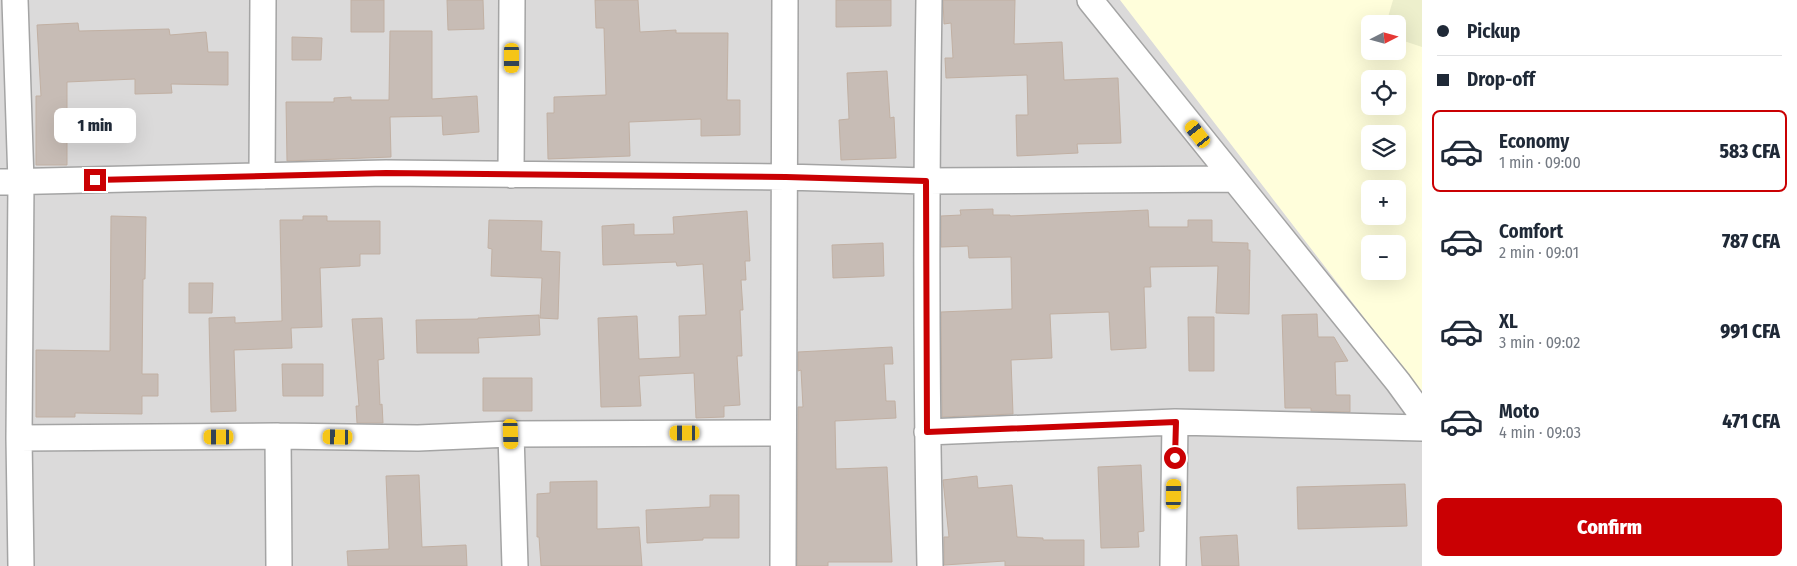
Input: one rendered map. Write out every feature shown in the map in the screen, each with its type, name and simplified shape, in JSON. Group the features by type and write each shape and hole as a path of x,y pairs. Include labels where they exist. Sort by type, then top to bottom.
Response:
{"street":[{"path":"15,0 10,182 19,438 21,566"},
{"path":"262,176 263,0"},
{"path":"511,174 512,0"},
{"path":"783,566 782,433 786,177 785,0"},
{"path":"929,0 926,181 927,432 930,566"},
{"path":"1090,0 1398,382 1422,415"},
{"path":"10,182 386,173 786,177 926,181 1233,179"},
{"path":"927,432 1176,422 1422,428"},
{"path":"1173,566 1176,422"},
{"path":"19,438 278,436 418,438 511,434 782,433"},
{"path":"511,434 514,566"},
{"path":"278,436 279,566"}],"shaded area":[{"path":"0,0 1422,0 1422,566 0,566"},
{"path":"1120,0 1422,0 1422,393"},
{"path":"1393,0 1422,0 1422,47 1406,42 1406,15 1389,15"}],"building":[{"path":"351,0 384,0 384,32 351,32"},
{"path":"447,0 483,0 484,29 448,30"},
{"path":"595,0 638,0 640,32 676,30 676,33 728,33 727,100 740,100 740,135 701,136 701,119 629,122 630,156 548,159 547,113 554,113 554,97 606,95 604,28 596,28"},
{"path":"836,0 891,0 891,26 836,27"},
{"path":"943,0 1015,0 1014,44 1062,42 1064,80 1118,78 1121,143 1077,144 1078,153 1017,156 1016,115 1028,115 1027,75 946,78 945,58 953,58 951,23 944,24"},
{"path":"78,23 79,31 169,29 170,35 206,32 208,52 228,52 228,85 171,84 172,93 135,94 135,79 67,82 67,165 36,165 36,96 41,96 37,25"},
{"path":"390,31 432,31 432,99 477,96 479,132 443,135 442,116 390,117 391,157 287,161 286,102 334,102 334,98 351,97 351,100 389,100"},
{"path":"292,37 322,38 321,60 292,60"},
{"path":"887,71 890,118 894,117 896,158 841,160 839,120 849,119 847,73"},
{"path":"993,209 993,215 1010,216 1148,210 1149,227 1188,227 1188,220 1212,220 1212,242 1248,243 1248,250 1250,250 1249,314 1216,313 1218,266 1150,267 1151,287 1144,287 1146,348 1111,350 1109,312 1050,314 1052,358 1011,360 1013,414 942,417 941,312 1012,309 1011,257 969,258 968,246 941,247 941,216 961,215 960,210"},
{"path":"747,211 750,261 745,261 746,280 741,280 743,310 740,310 742,356 737,356 740,405 724,406 724,417 696,418 694,373 639,376 641,406 601,407 598,318 637,316 639,359 680,357 679,316 706,315 703,264 677,266 676,262 603,265 602,226 634,224 634,235 674,234 673,217"},
{"path":"111,216 146,217 142,374 158,374 158,396 142,396 142,414 75,413 75,417 36,417 36,350 110,351"},
{"path":"303,216 327,216 327,221 380,221 380,254 360,254 360,266 320,268 322,327 291,328 292,348 234,350 236,411 211,412 209,318 235,317 235,323 282,321 280,220 303,220"},
{"path":"489,220 542,221 541,251 560,252 558,319 540,318 542,278 491,276 492,249 488,248"},
{"path":"883,243 884,276 833,278 832,245"},
{"path":"189,283 213,283 212,313 189,313"},
{"path":"1317,314 1318,337 1334,337 1348,361 1335,362 1336,395 1350,395 1350,412 1311,411 1311,408 1285,408 1282,315"},
{"path":"539,315 540,335 478,338 479,353 417,353 416,320 478,319"},
{"path":"1188,317 1214,317 1214,371 1189,371"},
{"path":"382,318 384,359 378,360 380,405 382,404 383,423 357,423 356,406 359,406 352,319"},
{"path":"892,347 893,364 884,364 886,401 895,401 896,418 835,421 836,469 887,467 892,562 828,562 828,566 797,566 798,407 803,407 801,370 798,371 798,352"},
{"path":"282,364 323,364 323,396 283,396"},
{"path":"483,378 532,378 532,411 483,411"},
{"path":"1141,465 1144,531 1138,532 1139,547 1101,548 1098,467"},
{"path":"419,475 422,547 466,545 467,566 348,566 347,551 389,549 386,476"},
{"path":"977,476 978,488 1012,485 1017,537 1043,538 1043,540 1084,540 1084,566 1005,566 1005,561 944,565 944,537 949,537 943,480"},
{"path":"597,481 597,529 639,527 642,566 541,566 539,537 537,537 537,494 550,493 550,482"},
{"path":"1405,484 1407,526 1298,529 1297,487"},
{"path":"710,495 739,495 739,538 703,538 703,540 647,543 646,510 710,507"},
{"path":"1237,535 1239,566 1202,566 1200,537"}],"route":[{"path":"95,180 386,173 786,177 926,181 927,432 1176,422 1175,458"}]}
